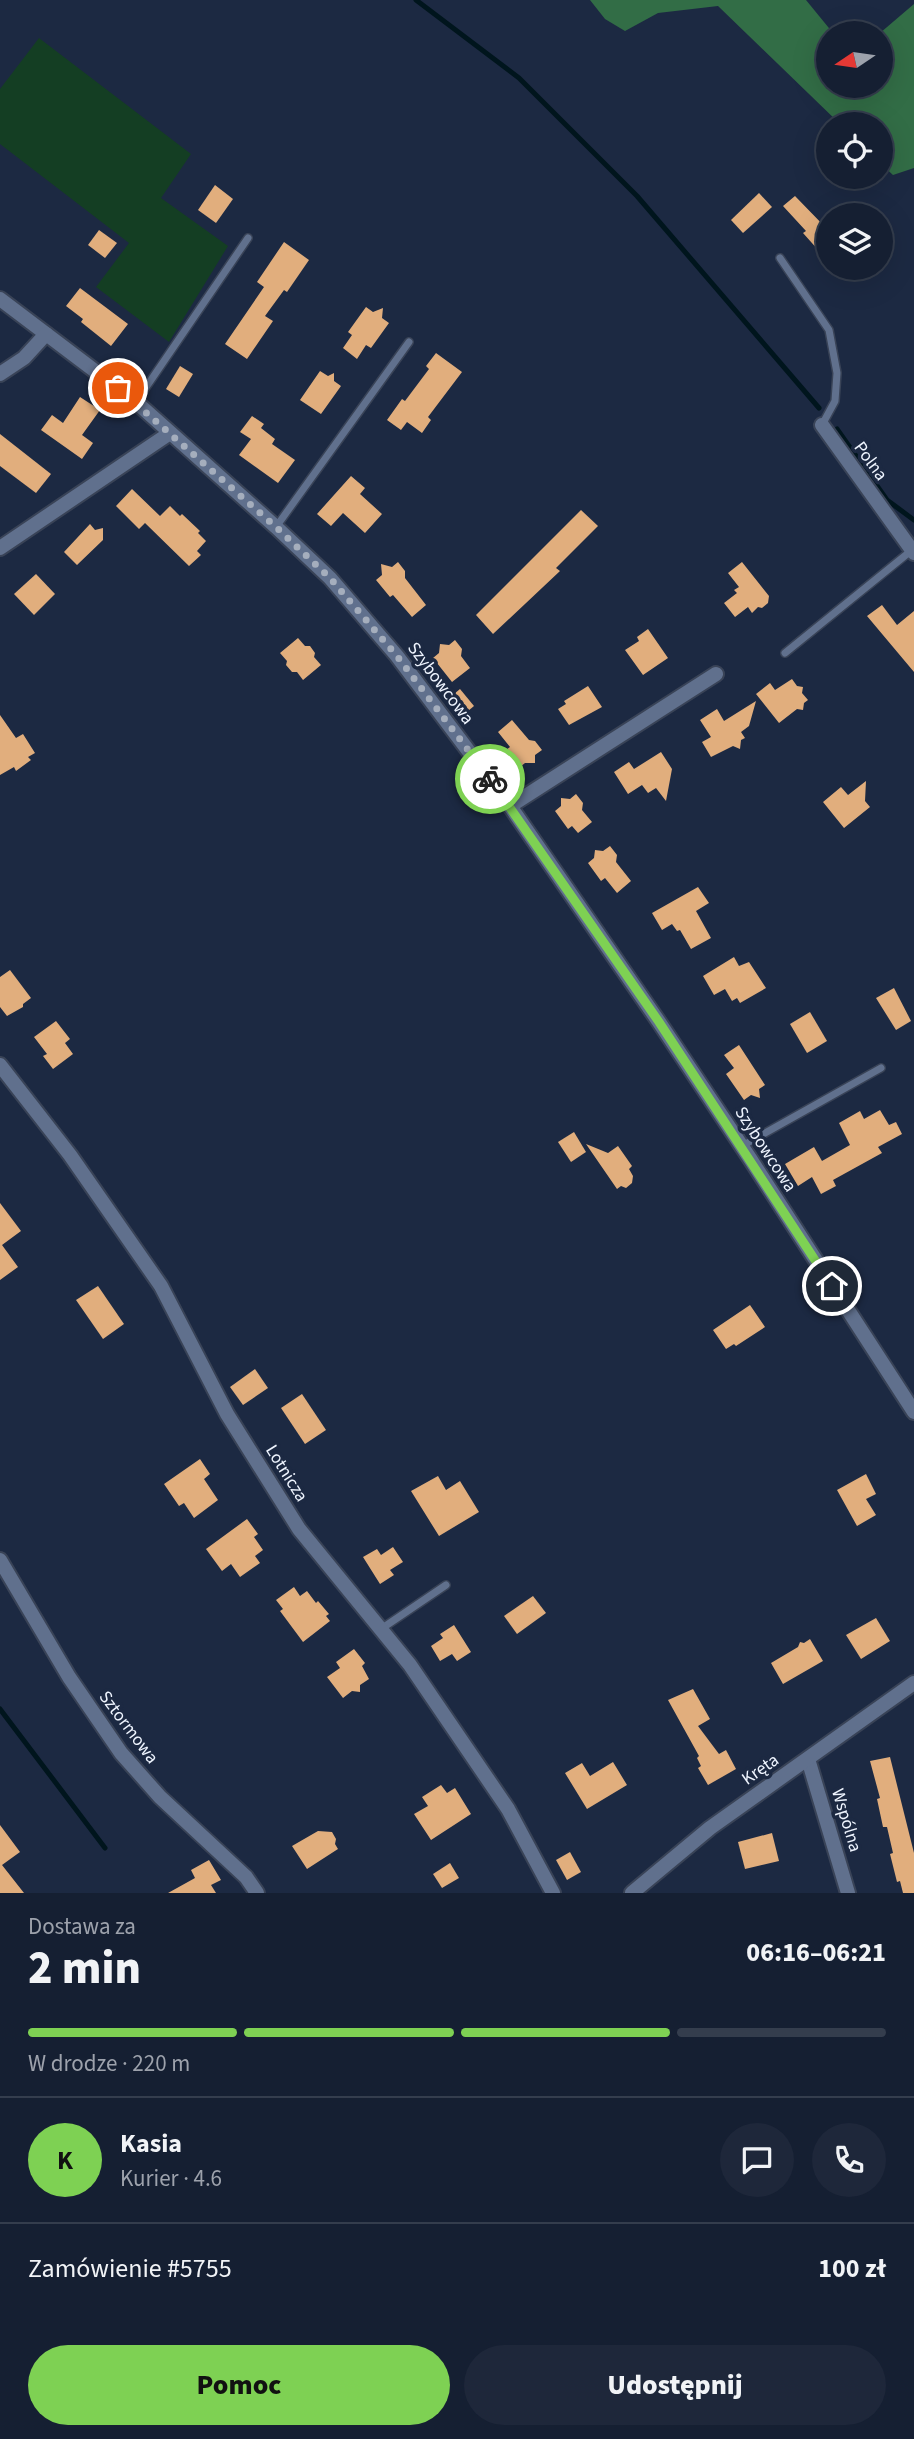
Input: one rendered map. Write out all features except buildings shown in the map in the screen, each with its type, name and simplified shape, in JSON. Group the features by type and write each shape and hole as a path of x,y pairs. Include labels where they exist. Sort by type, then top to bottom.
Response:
{"street":[{"name":"Szybowcowa","path":"0,299 136,402 276,527 330,578 397,656 510,806 742,1146 914,1412"},
{"path":"0,374 24,358 46,334"},
{"name":"Polna","path":"822,425 913,552"},
{"path":"0,548 170,433"},
{"path":"510,806 716,674"},
{"name":"Lotnicza","path":"0,1065 70,1154 161,1286 227,1414 299,1529 410,1665 508,1809 553,1893"},
{"name":"Sztormowa","path":"0,1560 69,1677 121,1753 160,1797 246,1877 257,1893"},
{"name":"Kręta","path":"632,1893 710,1828 914,1683"},
{"name":"Wspólna","path":"808,1759 848,1893"}],"lane":[{"path":"136,402 248,238"},
{"path":"780,258 829,330 837,373 835,401 822,425"},
{"path":"276,527 410,342"},
{"path":"785,653 913,552"},
{"path":"742,1146 881,1068"},
{"path":"381,1629 446,1585"}],"green space":[{"path":"590,0 806,0 823,21 816,21 816,98 893,98 893,22 914,4 914,168 893,175 893,112 828,112 718,6 658,13 625,31 605,19"},
{"path":"39,38 191,154 161,198 228,246 169,342 96,287 129,243 0,144 0,89"}],"waterway":[{"path":"416,0 519,78 637,196 819,408"},
{"path":"837,429 887,500 914,520"},
{"path":"0,1709 105,1848"}],"way so far":[{"path":"118,388 330,578 397,656 490,779"}],"route":[{"path":"490,779 659,1022 832,1286"}]}
